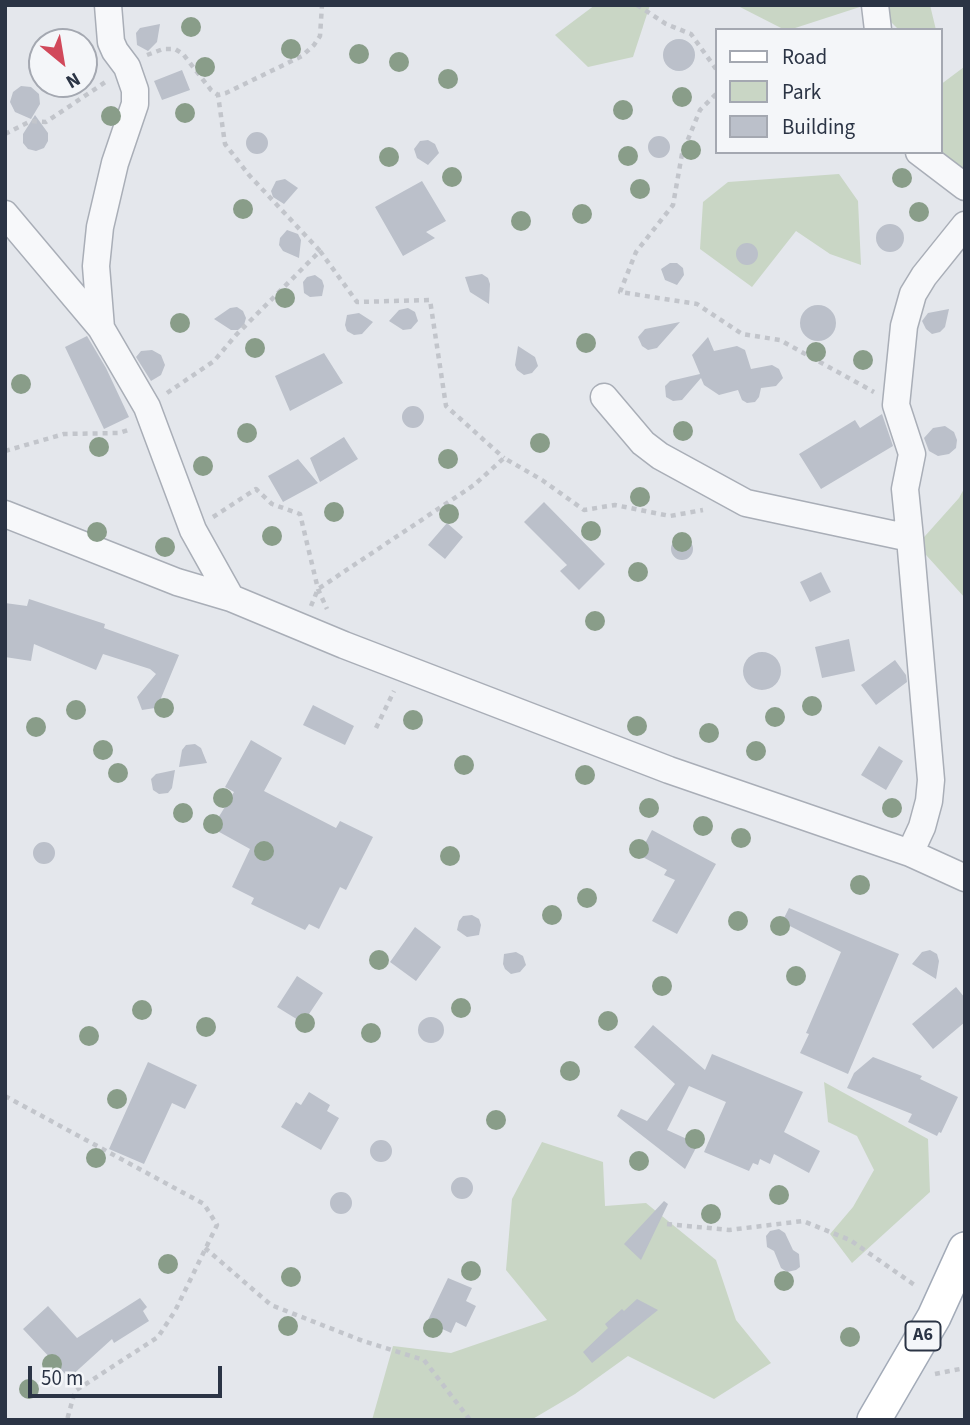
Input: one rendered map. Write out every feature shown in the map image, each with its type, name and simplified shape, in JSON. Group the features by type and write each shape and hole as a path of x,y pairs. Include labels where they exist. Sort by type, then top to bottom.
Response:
{"main road":[{"name":"A6","path":"874,1420 934,1317 965,1249"}],"street":[{"path":"102,328 96,265 100,228 115,163 135,104 135,90 127,67 111,41 108,5"},
{"path":"875,5 878,28"},
{"path":"922,154 965,187"},
{"path":"5,214 102,328 141,397 193,530 231,598"},
{"path":"910,853 922,827 931,780 905,489 912,454 896,405 904,326 913,294 965,225"},
{"path":"604,397 643,443 660,456 746,503 910,538"},
{"path":"5,514 177,582 231,598 344,645 669,770 910,853 965,878"}],"path":[{"path":"218,95 302,56 320,36 322,5"},
{"path":"637,5 666,24 691,34 715,68"},
{"path":"5,134 31,121 46,122 152,51 175,49 183,54 218,95 225,144 249,175 320,251 357,302 430,300 446,406 504,458 542,480 584,510 615,505 670,516 746,503"},
{"path":"715,95 700,110 682,154 673,205 636,252 620,292 697,304 742,334 780,340 896,405"},
{"path":"5,451 64,434 119,433 139,427 141,397 214,361 236,335 320,251"},
{"path":"303,626 318,589 474,485 504,458"},
{"path":"193,530 256,489 272,504 300,514 318,589 344,645"},
{"path":"376,728 406,668"},
{"path":"5,1096 204,1204 217,1225 175,1311 158,1336 75,1391 67,1420"},
{"path":"667,1224 729,1230 803,1222 850,1240 898,1272 920,1290 934,1317"},
{"path":"205,1248 271,1305 363,1342 424,1360 470,1420"}],"green space":[{"path":"595,5 650,5 633,57 588,67 555,35"},
{"path":"736,5 866,5 795,28 781,28"},
{"path":"874,5 930,5 936,28 897,28"},
{"path":"965,67 965,175 942,154 942,84"},
{"path":"839,174 858,201 861,265 830,254 796,231 752,287 700,249 703,202 728,182"},
{"path":"965,487 965,598 917,545 959,498"},
{"path":"824,1082 928,1139 930,1192 852,1263 830,1234 853,1207 874,1170 857,1136 828,1122"},
{"path":"542,1142 603,1162 605,1206 646,1203 716,1260 736,1320 771,1363 714,1399 628,1356 575,1394 531,1420 372,1420 393,1346 451,1353 547,1320 506,1270 512,1199"}],"building":[{"path":"160,24 157,42 148,51 137,45 136,33 140,28"},
{"path":"679,39 690,44 695,55 690,66 679,71 668,66 663,55 668,44"},
{"path":"182,70 190,90 162,100 154,81"},
{"path":"21,86 28,87 28,98 39,98 40,104 31,119 15,112 10,102 13,92"},
{"path":"35,115 48,133 44,148 36,151 28,149 23,143 23,134"},
{"path":"257,132 265,135 268,143 265,151 257,154 249,151 246,143 249,135"},
{"path":"659,136 667,139 670,147 667,155 659,158 651,155 648,147 651,139"},
{"path":"428,140 435,144 439,153 428,165 417,158 414,149 420,141"},
{"path":"285,179 298,188 284,204 273,197 271,191 276,181"},
{"path":"422,181 446,221 426,232 435,238 403,256 375,207"},
{"path":"890,224 900,228 904,238 900,248 890,252 880,248 876,238 880,228"},
{"path":"287,230 298,234 301,240 299,258 283,251 279,245 280,238"},
{"path":"747,243 755,246 758,254 755,262 747,265 739,262 736,254 739,246"},
{"path":"670,263 677,263 683,268 684,275 677,285 665,280 661,269"},
{"path":"482,274 488,278 490,284 489,304 470,292 465,277"},
{"path":"315,275 322,280 324,286 322,296 310,297 304,293 303,282 307,277"},
{"path":"818,305 830,311 836,323 830,335 818,341 806,335 800,323 806,311"},
{"path":"237,307 243,311 246,318 244,325 238,330 231,330 214,319 230,308"},
{"path":"408,308 415,312 418,321 411,329 403,330 389,321 399,310"},
{"path":"949,309 945,327 940,332 932,334 926,329 922,321 928,313"},
{"path":"359,313 373,322 362,334 354,335 347,331 347,315"},
{"path":"680,322 657,348 648,350 642,346 638,337 645,329"},
{"path":"87,336 106,368 129,417 104,429 65,347"},
{"path":"708,337 714,351 737,346 745,350 751,369 772,365 779,369 783,378 776,386 761,388 755,402 747,403 742,400 738,390 719,395 704,385 701,378 682,400 673,401 666,397 665,386 670,381 700,374 692,355"},
{"path":"518,346 535,357 538,366 532,373 524,375 517,370 515,365"},
{"path":"152,350 161,355 165,365 161,375 151,381 136,357 141,351"},
{"path":"324,353 343,383 290,411 275,376"},
{"path":"413,406 421,409 424,417 421,425 413,428 405,425 402,417 405,409"},
{"path":"882,414 893,446 821,489 799,454 855,420 860,428"},
{"path":"945,426 954,432 956,448 949,454 938,456 929,451 924,438 933,428"},
{"path":"344,437 358,459 320,482 310,458"},
{"path":"298,459 318,483 283,502 268,476"},
{"path":"544,502 605,564 579,590 560,571 567,565 524,522"},
{"path":"447,523 463,537 445,559 428,545"},
{"path":"682,538 690,541 693,549 690,557 682,560 674,557 671,549 674,541"},
{"path":"821,572 831,592 810,602 800,582"},
{"path":"29,599 105,624 104,628 179,655 155,708 142,710 137,697 156,674 150,669 103,654 96,670 34,644 31,661 5,657 5,603 27,606"},
{"path":"849,639 855,671 822,678 815,647"},
{"path":"762,652 776,657 781,671 776,685 762,690 748,685 743,671 748,657"},
{"path":"895,660 906,675 907,682 876,705 861,685"},
{"path":"313,705 354,726 345,745 303,725"},
{"path":"251,740 282,758 264,791 336,828 340,821 373,837 346,890 340,887 319,929 309,924 305,930 251,904 254,898 232,887 250,849 212,828 234,792 225,787"},
{"path":"195,744 201,748 207,763 179,767 182,750 186,745"},
{"path":"879,746 903,761 886,790 861,775"},
{"path":"175,770 172,788 168,793 159,794 153,790 151,779 156,774"},
{"path":"652,830 716,864 677,934 652,921 675,880 664,875 667,870 639,855"},
{"path":"44,842 52,845 55,853 52,861 44,864 36,861 33,853 36,845"},
{"path":"789,908 899,954 848,1074 800,1053 841,952 782,922"},
{"path":"472,915 479,919 479,935 467,937 457,930 459,921 463,916"},
{"path":"415,927 441,947 416,981 390,962"},
{"path":"930,950 937,954 939,961 936,979 912,964 922,952"},
{"path":"516,952 523,956 526,965 520,972 511,974 503,964 504,954"},
{"path":"297,976 323,993 303,1023 277,1007"},
{"path":"956,987 965,998 965,1022 933,1049 912,1024"},
{"path":"431,1017 440,1021 444,1030 440,1039 431,1043 422,1039 418,1030 422,1021"},
{"path":"653,1025 705,1070 712,1054 803,1092 784,1132 820,1151 809,1173 774,1154 770,1164 760,1159 758,1165 753,1163 749,1171 704,1152 726,1102 689,1086 667,1130 698,1144 685,1169 617,1116 621,1109 647,1121 675,1084 634,1047"},
{"path":"873,1057 922,1076 920,1079 958,1097 941,1133 937,1136 908,1122 912,1114 847,1088 854,1073"},
{"path":"148,1062 197,1085 185,1109 172,1103 144,1164 109,1149"},
{"path":"309,1092 330,1105 327,1111 339,1118 321,1150 281,1127 296,1102 301,1105"},
{"path":"381,1140 389,1143 392,1151 389,1159 381,1162 373,1159 370,1151 373,1143"},
{"path":"462,1177 470,1180 473,1188 470,1196 462,1199 454,1196 451,1188 454,1180"},
{"path":"341,1192 349,1195 352,1203 349,1211 341,1214 333,1211 330,1203 333,1195"},
{"path":"664,1201 668,1204 641,1260 624,1244"},
{"path":"779,1229 785,1233 793,1250 799,1254 800,1267 796,1270 787,1272 781,1268 774,1251 767,1247 766,1236 770,1231"},
{"path":"448,1278 472,1288 466,1301 476,1306 466,1327 456,1322 451,1333 427,1322"},
{"path":"140,1298 147,1307 143,1311 149,1321 114,1343 112,1339 69,1378 23,1329 48,1306 77,1338"},
{"path":"637,1299 658,1310 592,1363 583,1352 608,1328 605,1324"}]}
